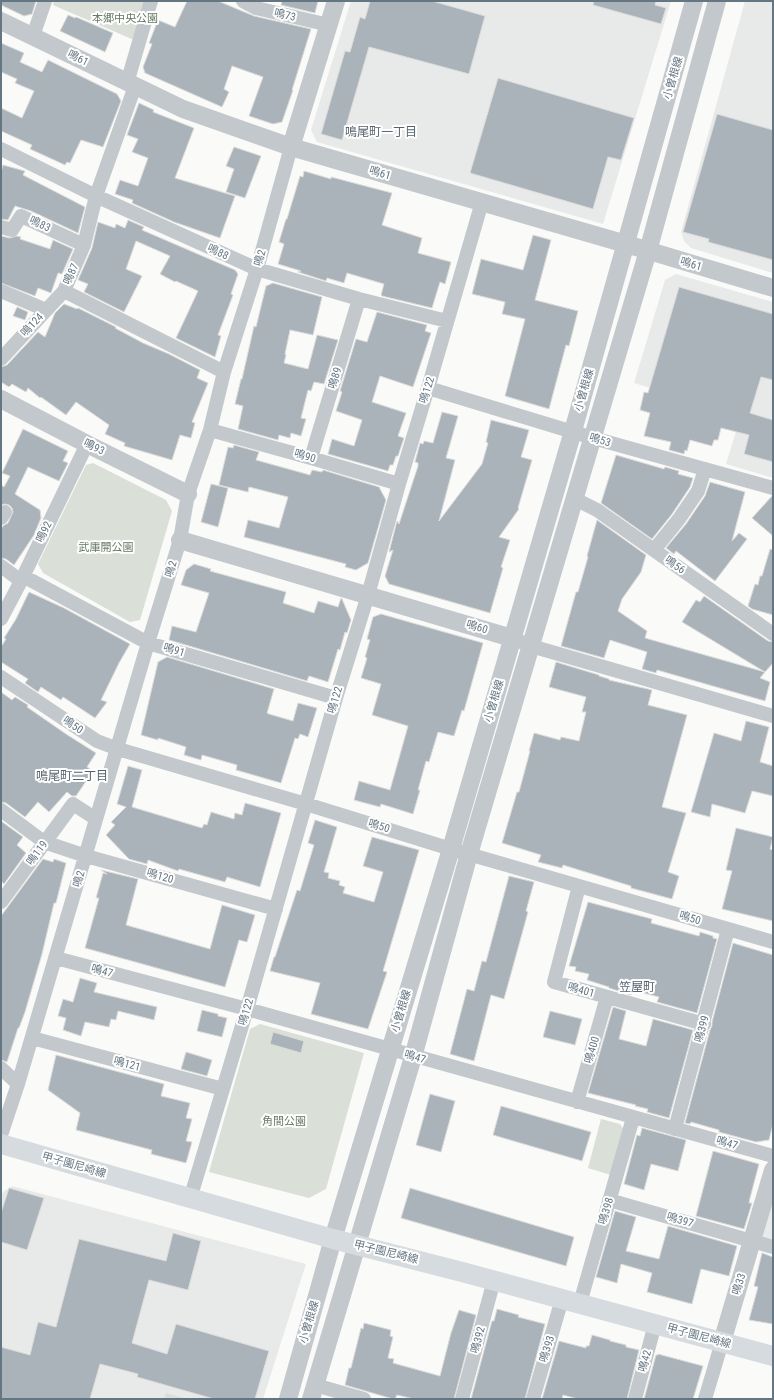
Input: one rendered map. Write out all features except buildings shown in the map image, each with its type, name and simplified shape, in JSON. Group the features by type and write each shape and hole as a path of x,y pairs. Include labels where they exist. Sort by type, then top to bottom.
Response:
{"main road":[{"name":"甲子園尼崎線","path":"1,1144 333,1239 494,1280 773,1356"}],"street":[{"path":"33,36 45,1"},
{"name":"鳴87","path":"151,1 131,84 96,196 84,245 64,291 224,372"},
{"name":"鳴73","path":"242,1 256,8 329,25"},
{"name":"鳴2","path":"1,1135 32,1038 148,643 180,540 188,494 210,430 224,372 257,269 291,147 336,1"},
{"name":"小曽根線","path":"288,1399 333,1239 451,849 573,431 694,1"},
{"name":"小曽根線","path":"313,1392 413,1056 469,854 648,251 717,1"},
{"name":"鳴61","path":"1,21 183,109 291,147 773,288"},
{"name":"鳴88","path":"1,149 96,196 257,269 359,299 447,321"},
{"name":"鳴122","path":"190,1199 247,1009 336,698 368,595 482,202"},
{"name":"鳴83","path":"1,227 12,230 21,216 84,245"},
{"path":"1,291 46,310"},
{"name":"鳴124","path":"1,359 64,291"},
{"name":"鳴89","path":"311,458 359,299"},
{"name":"鳴53","path":"428,388 593,438 773,488"},
{"name":"鳴93","path":"1,399 188,494"},
{"name":"鳴90","path":"210,430 399,484"},
{"name":"鳴92","path":"1,619 87,444"},
{"path":"654,550 679,519 698,491 705,469"},
{"name":"鳴56","path":"575,499 597,510 773,634"},
{"name":"鳴60","path":"180,540 512,638 531,646 773,716"},
{"name":"鳴91","path":"1,566 148,643 336,698"},
{"name":"鳴50","path":"1,677 97,741 118,749 306,804 451,849 773,942"},
{"name":"鳴119","path":"4,894 73,804 96,819"},
{"name":"鳴120","path":"1,810 44,842 86,856 276,909"},
{"name":"鳴401","path":"579,886 554,982 704,1024"},
{"name":"鳴399","path":"675,1129 728,929"},
{"name":"鳴47","path":"56,958 247,1009 773,1156"},
{"name":"鳴400","path":"577,1102 607,997"},
{"name":"鳴121","path":"32,1038 223,1089"},
{"path":"1,1068 18,1084"},
{"name":"鳴398","path":"571,1301 609,1200 633,1118"},
{"name":"鳴33","path":"705,1399 773,1170"},
{"name":"鳴397","path":"609,1200 773,1246"},
{"name":"鳴392","path":"462,1399 494,1280"},
{"name":"鳴393","path":"533,1399 571,1301"},
{"name":"鳴42","path":"635,1399 655,1324"},
{"path":"313,1392 364,1399"}],"shaded area":[{"path":"351,1 671,1 603,224 317,142 311,130"},
{"path":"745,1 773,1 773,273 691,248 684,241 681,232"},
{"path":"676,274 773,302 773,478 726,464 741,415 634,383 665,280"},
{"path":"12,1186 306,1264 263,1399 1,1399 1,1197 3,1192"},
{"path":"773,1200 773,1243 762,1240"}],"green space":[{"name":"本郷中央公園","path":"54,1 147,1 134,40 53,5"},
{"name":"武庫開公園","path":"93,463 166,500 172,511 140,620 130,622 43,573 38,564 86,465"},
{"name":"角間公園","path":"260,1024 364,1053 326,1189 309,1198 209,1172 250,1029"},
{"path":"601,1119 620,1124 624,1130 611,1175 588,1168"},
{"path":"166,1393 187,1399 164,1399"}],"district":[{"name":"鳴尾町一丁目","path":"381,132"},
{"name":"鳴尾町二丁目","path":"72,776"},
{"name":"笠屋町","path":"637,987"}]}
